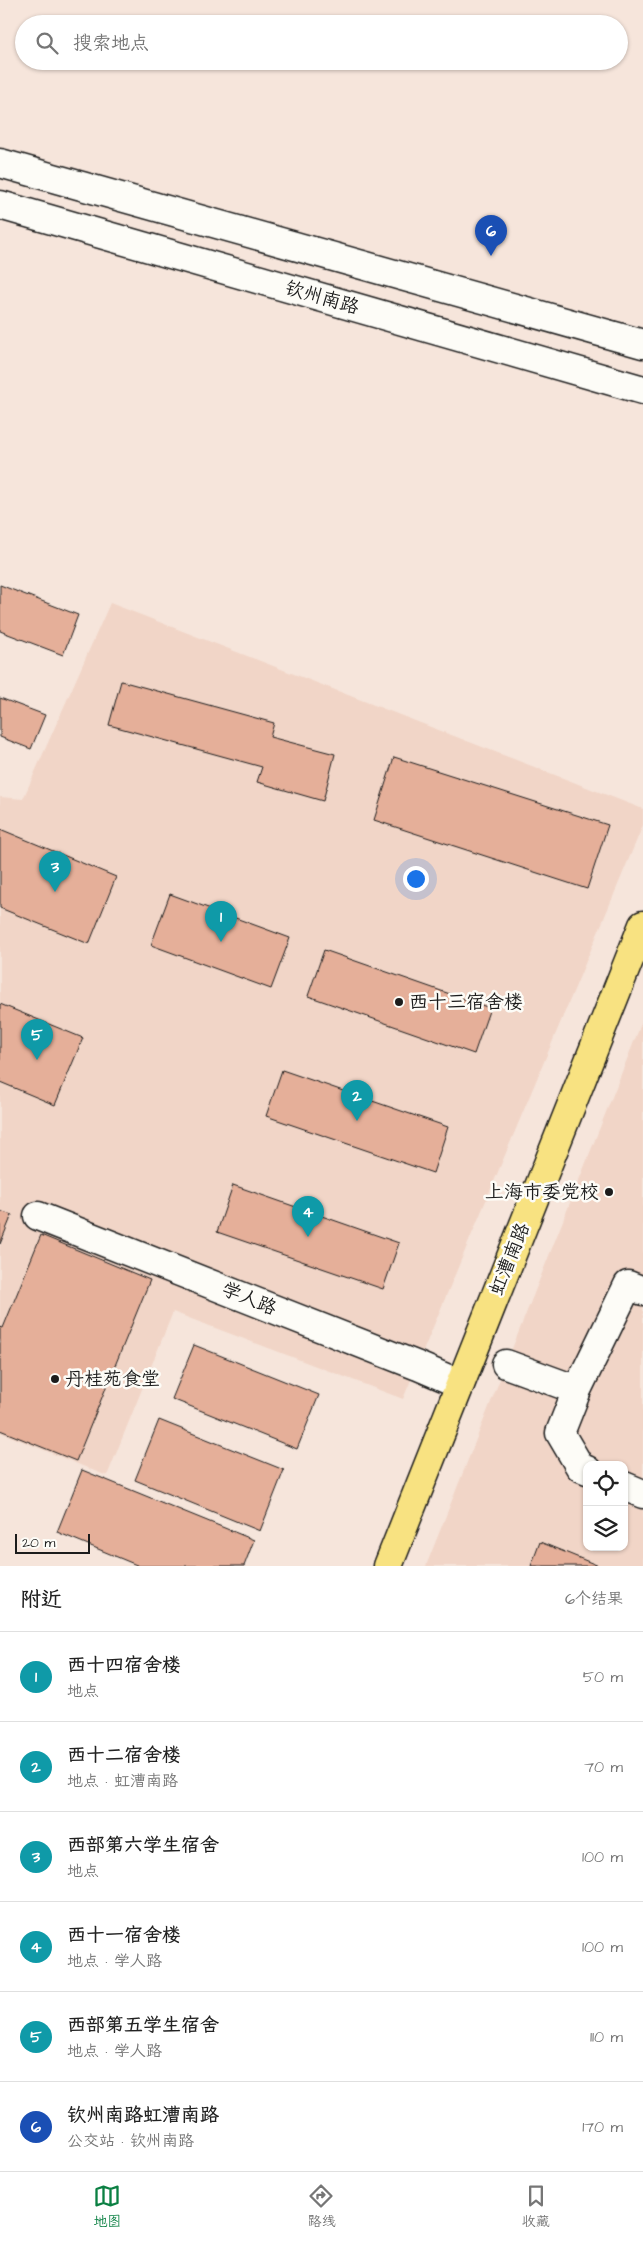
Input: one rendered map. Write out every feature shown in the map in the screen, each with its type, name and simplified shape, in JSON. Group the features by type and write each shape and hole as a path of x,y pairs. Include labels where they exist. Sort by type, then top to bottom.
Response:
{"main road":[{"name":"虹漕南路","path":"388,1566 643,925"}],"street":[{"path":"0,163 643,344"},
{"name":"钦州南路","path":"0,205 643,390"},
{"name":"学人路","path":"38,1216 460,1384"},
{"path":"583,1468 580,1467 560,1433 577,1390 628,1285 643,1291"},
{"path":"506,1364 577,1390"},
{"path":"628,1488 643,1494"}],"shaded area":[{"path":"110,603 643,809 643,825 403,1399 173,1312 107,1476 0,1432 0,797 23,799"},
{"name":"上海市委党校","path":"643,1019 643,1566 426,1566"}],"building":[{"path":"0,585 78,615 63,655 0,631"},
{"path":"121,681 274,723 270,737 335,754 323,801 257,782 262,767 109,725"},
{"path":"0,698 45,715 31,749 0,737"},
{"path":"394,757 608,825 587,889 374,820"},
{"path":"0,829 116,877 89,944 0,908"},
{"path":"170,894 290,938 271,989 151,945"},
{"name":"西十三宿舍楼","path":"324,950 490,1008 474,1054 308,996"},
{"path":"0,1004 83,1038 55,1105 0,1082"},
{"path":"282,1070 448,1127 433,1173 266,1116"},
{"path":"233,1185 399,1243 383,1289 217,1232"},
{"path":"0,1211 12,1215 0,1244"},
{"name":"丹桂苑食堂","path":"41,1235 150,1280 76,1461 0,1430 0,1327 3,1328"},
{"path":"194,1345 319,1395 297,1449 172,1399"},
{"path":"159,1420 284,1470 260,1531 135,1480"},
{"path":"82,1470 254,1540 244,1566 139,1566 57,1532"},
{"path":"540,1542 599,1566 531,1566"}],"place":[{"name":"钦州南路虹漕南路","path":"491,256"},
{"name":"西部第六学生宿舍","path":"55,892"},
{"name":"西十四宿舍楼","path":"221,942"},
{"name":"西十三宿舍楼","path":"399,1002"},
{"name":"西部第五学生宿舍","path":"37,1060"},
{"name":"西十二宿舍楼","path":"357,1121"},
{"name":"上海市委党校","path":"609,1192"},
{"name":"西十一宿舍楼","path":"308,1237"},
{"name":"丹桂苑食堂","path":"55,1379"}]}
